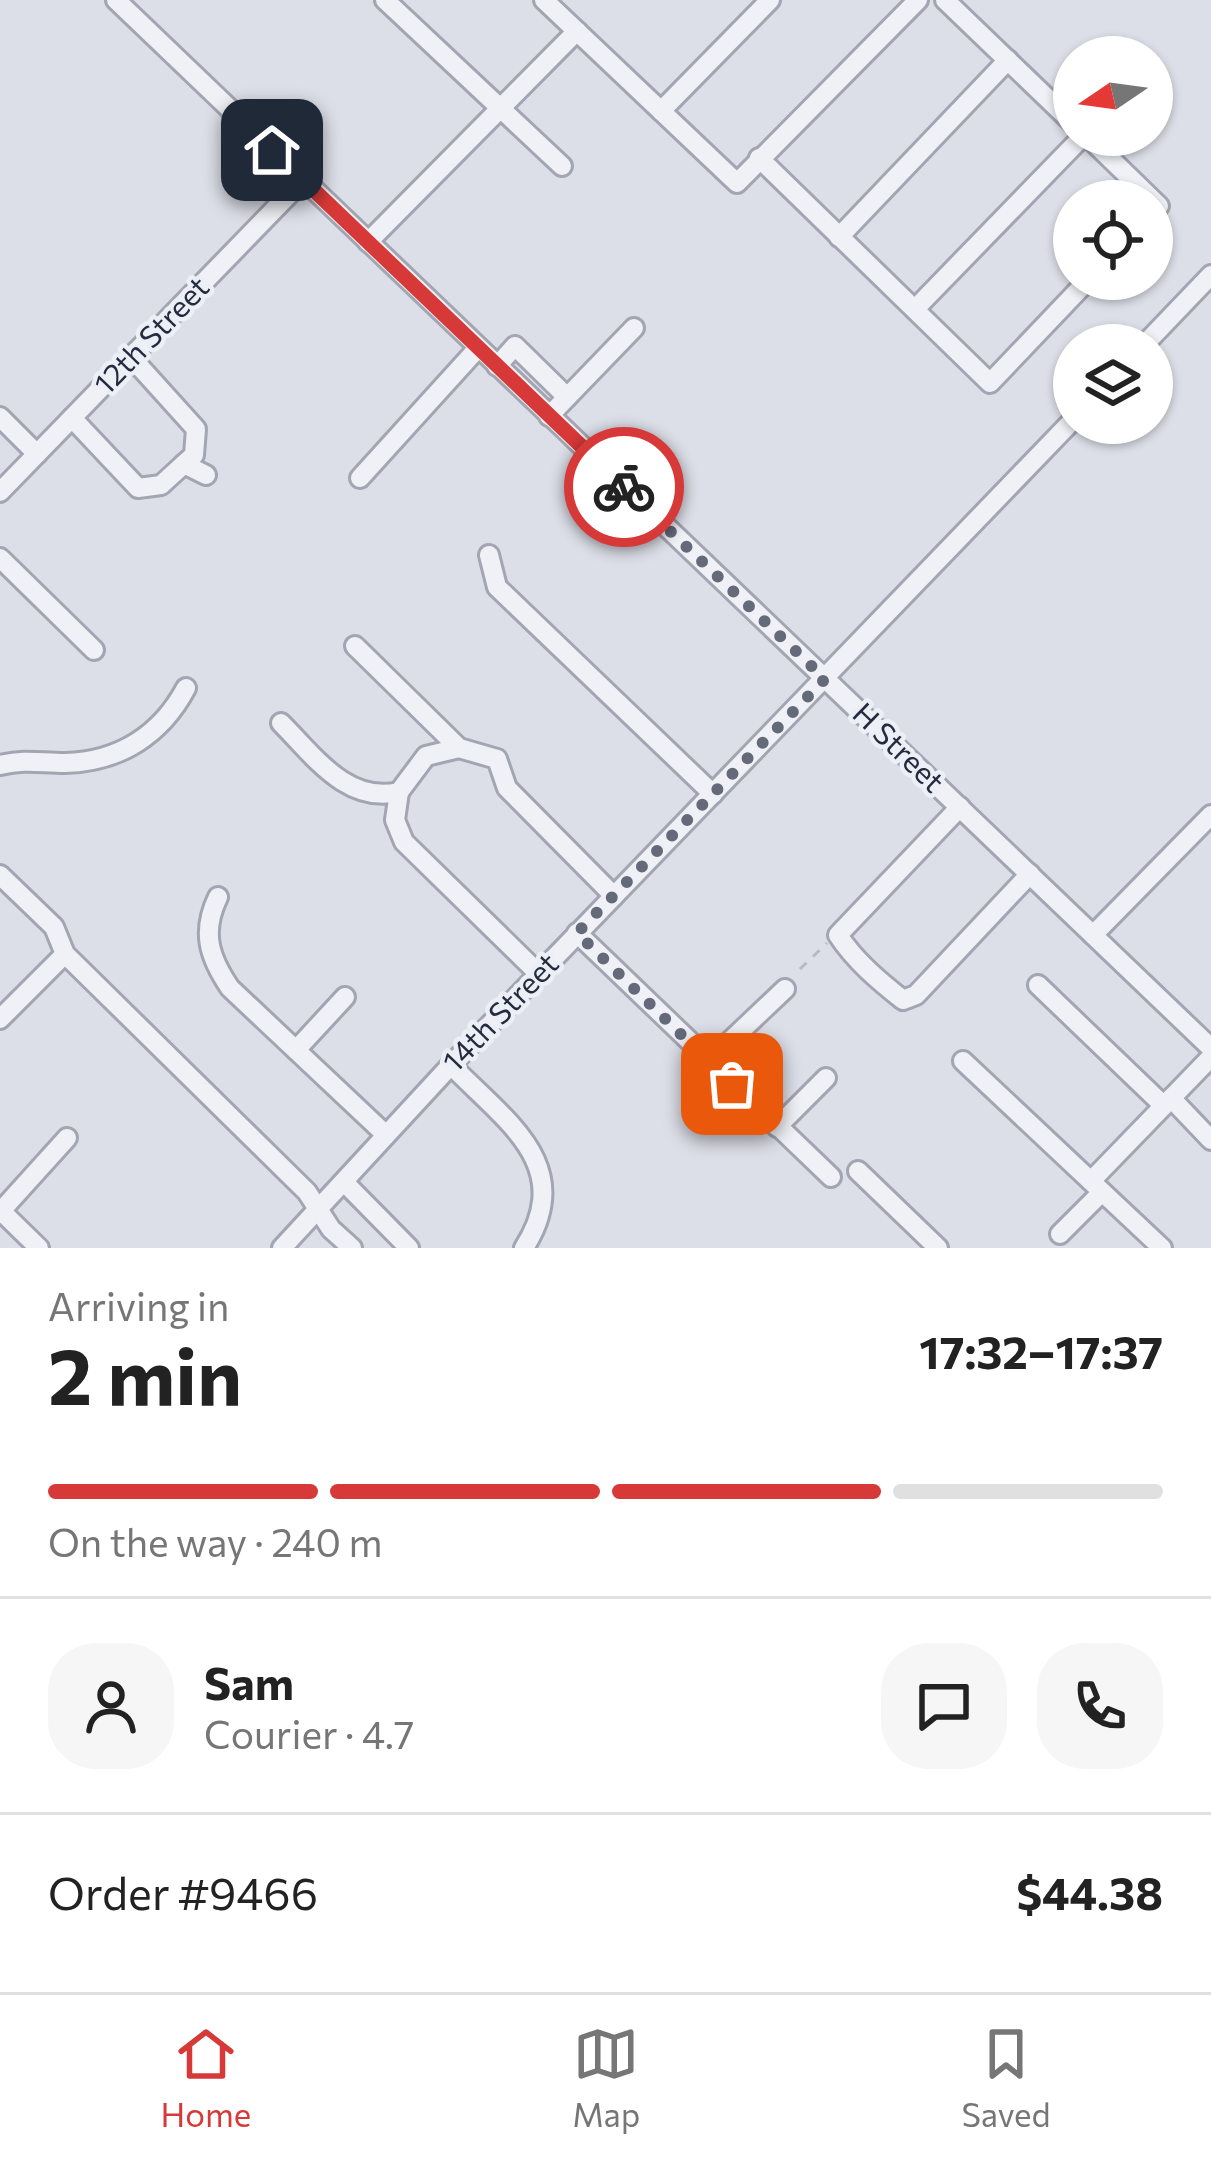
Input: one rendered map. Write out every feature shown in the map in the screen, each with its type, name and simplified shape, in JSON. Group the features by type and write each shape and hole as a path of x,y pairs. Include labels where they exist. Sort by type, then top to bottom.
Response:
{"street":[{"name":"H Street","path":"116,0 1094,934 1211,1053"},
{"path":"386,0 562,166"},
{"path":"544,0 736,182 918,0"},
{"path":"661,111 770,0"},
{"path":"944,0 1053,104"},
{"path":"368,242 578,31"},
{"path":"838,237 1008,60"},
{"path":"915,309 1064,156"},
{"path":"1107,156 1132,180"},
{"path":"758,158 990,383 1069,300"},
{"name":"12th Street","path":"0,492 303,180"},
{"path":"1164,324 1211,276"},
{"path":"550,416 634,328"},
{"path":"497,366 515,346 568,397"},
{"path":"360,478 478,348"},
{"path":"72,418 138,488 161,485 194,455 196,429 131,357"},
{"path":"0,417 37,454"},
{"name":"14th Street","path":"282,1248 385,1134 1053,440"},
{"path":"184,464 206,475"},
{"path":"489,555 497,587 713,794"},
{"path":"0,558 94,650"},
{"path":"355,646 459,748 497,759 507,788 614,896"},
{"path":"0,765 29,759 64,763 107,757 139,742 170,717 186,688"},
{"path":"281,723 344,785 383,796 399,792"},
{"path":"459,748 426,756 399,792 395,820 404,842 539,974"},
{"path":"960,807 838,935 848,951 903,1000 916,995 1030,874"},
{"path":"1094,934 1211,815"},
{"path":"0,875 54,927 65,954 320,1208 332,1229 352,1248"},
{"path":"218,897 210,914 207,945 230,988 385,1134"},
{"path":"577,933 831,1178"},
{"path":"0,1019 65,954"},
{"path":"1038,986 1211,1140"},
{"path":"709,1061 785,989"},
{"path":"296,1049 345,998"},
{"path":"1060,1234 1211,1053"},
{"path":"963,1061 1162,1248"},
{"path":"451,1065 531,1149 541,1168 544,1198 538,1226 524,1248"},
{"path":"777,1127 826,1078"},
{"path":"39,1248 0,1210 67,1138"},
{"path":"858,1171 938,1248"},
{"path":"344,1182 409,1248"}],"path":[{"path":"800,969 838,935"}],"way so far":[{"path":"624,487 825,679 577,933 732,1084"}],"route":[{"path":"272,150 624,487"}]}
